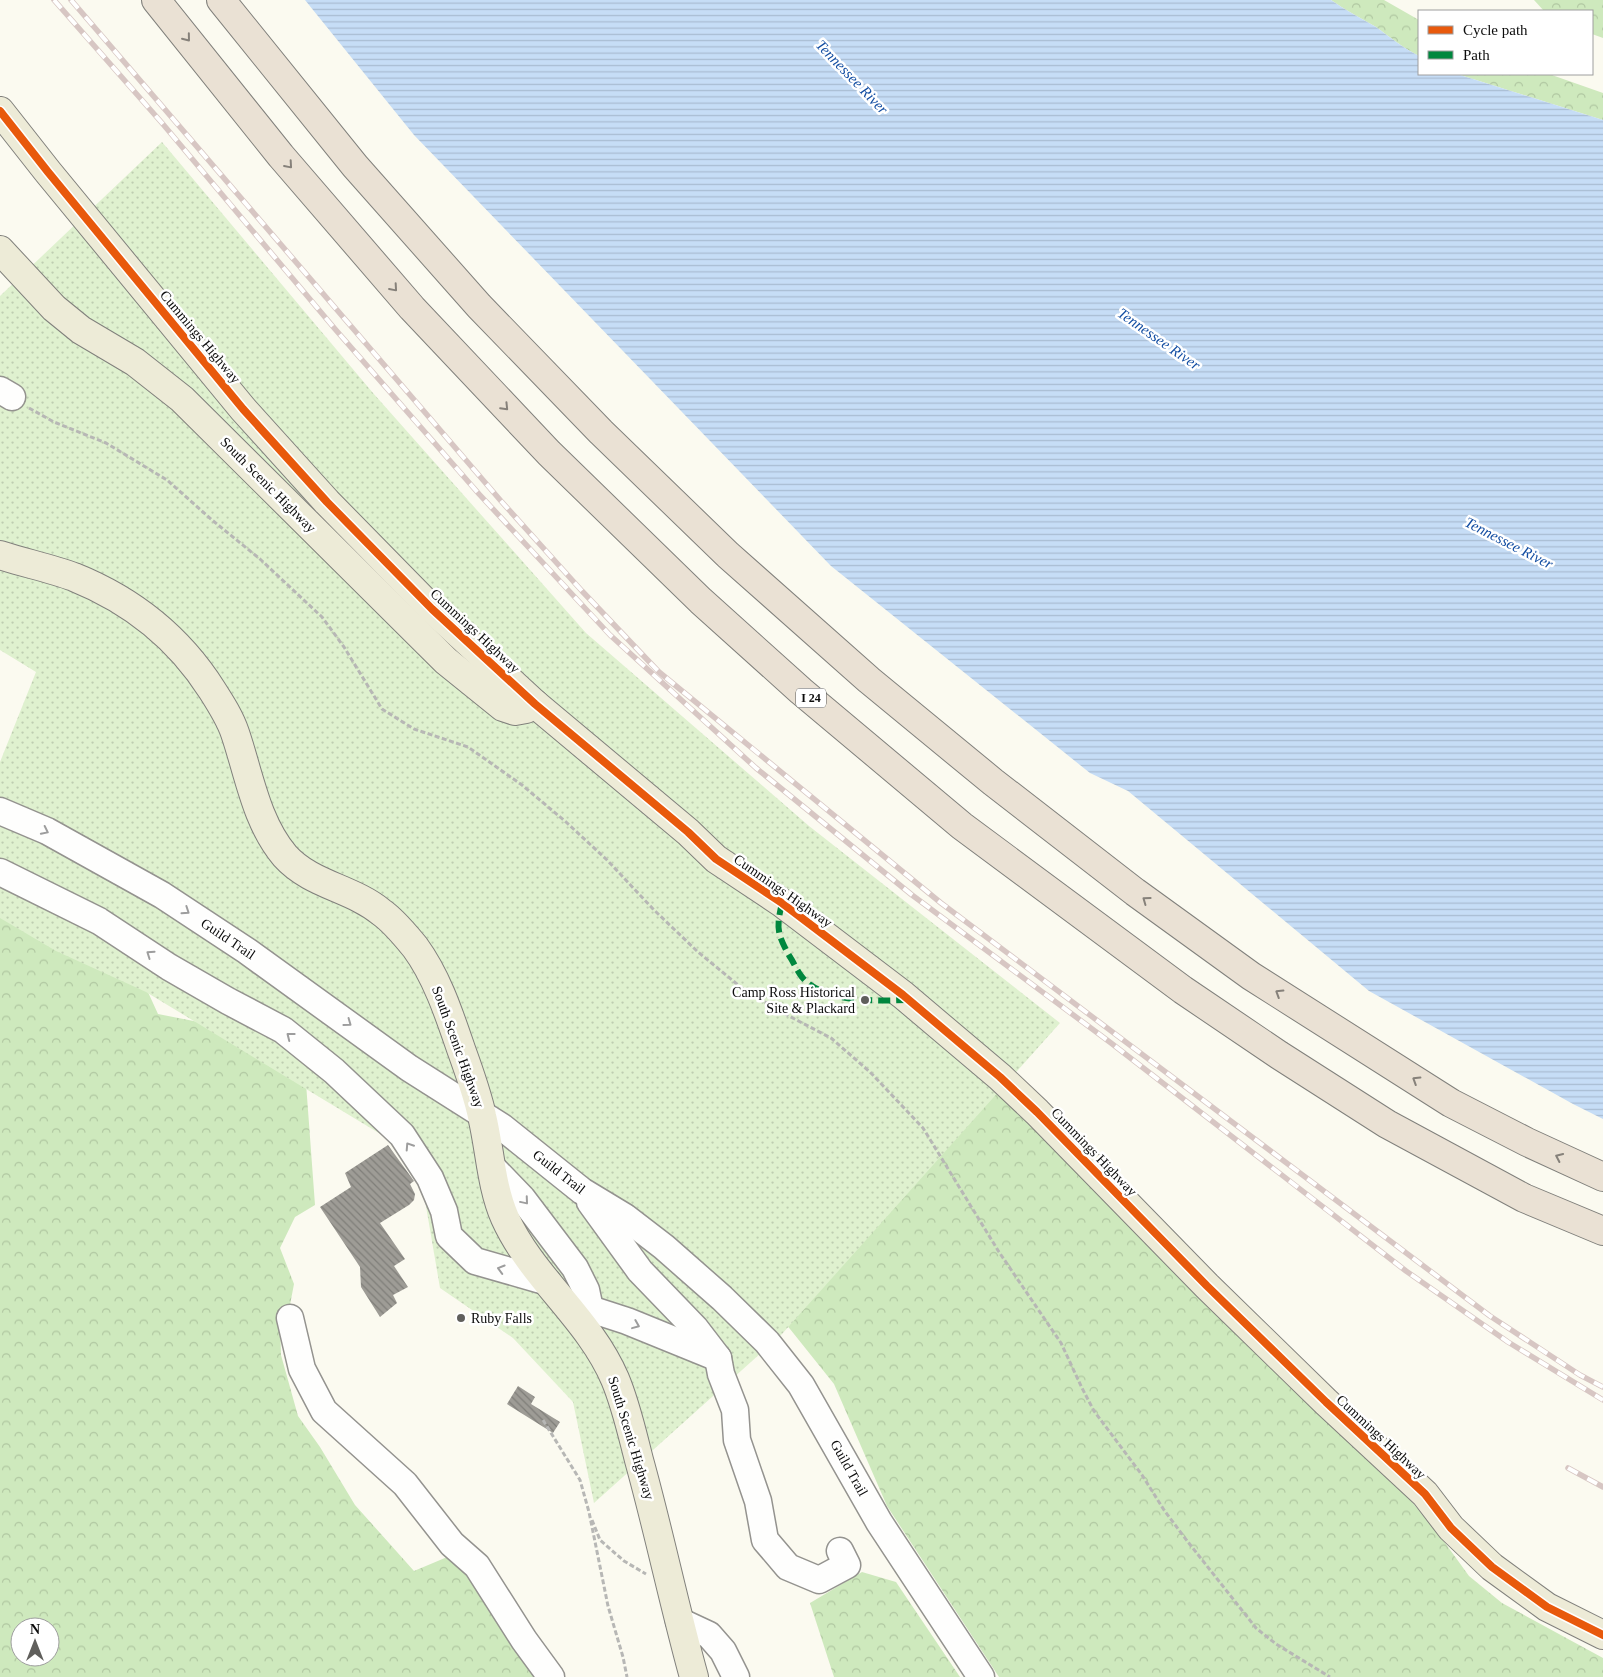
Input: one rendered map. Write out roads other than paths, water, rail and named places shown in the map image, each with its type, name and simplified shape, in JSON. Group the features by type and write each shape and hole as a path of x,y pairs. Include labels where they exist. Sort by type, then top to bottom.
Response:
{"highway":[{"name":"I 24","path":"156,0 281,156 412,308 549,453 687,588 809,697 962,826 1183,990 1271,1050 1387,1124 1524,1198 1603,1231"},
{"path":"221,0 355,166 479,306 601,432 728,556 868,680 993,782 1135,892 1252,976 1451,1102 1527,1142 1603,1177"}],"main road":[{"name":"Cummings Highway","path":"0,112 243,409 308,481 432,609 535,704 688,832 716,859 782,903 903,995 962,1043 1037,1112 1207,1286 1326,1402 1425,1494 1451,1528 1492,1567 1547,1607 1603,1635"},
{"name":"South Scenic Highway","path":"0,250 54,308 81,330 135,362 182,399 446,661 503,707 515,711 526,709 535,704"},
{"name":"South Scenic Highway","path":"0,555 72,577 115,596 168,635 199,669 233,726 267,829 285,855 300,870 324,884 352,895 380,911 417,950 446,1004 482,1114 491,1166 504,1215 518,1244 548,1282 585,1315 615,1379 646,1483 678,1621 694,1677"}],"lane":[{"name":"Guild Trail","path":"0,811 47,832 162,895 247,952 409,1068 502,1127 582,1191 625,1217 664,1247 722,1298 767,1342 801,1385 879,1522 981,1677"},
{"path":"0,872 99,921 169,967 283,1030 334,1071 402,1135 430,1178 444,1211 449,1236 475,1261 548,1282"},
{"path":"491,1166 522,1198 575,1268 586,1290 585,1315 627,1321 718,1358"},
{"path":"582,1191 640,1271 695,1328 718,1358 721,1374 735,1410 737,1440 758,1501 765,1540 788,1567 819,1580 847,1565 840,1551"},
{"path":"290,1318 302,1369 324,1410 405,1484 452,1544 477,1566 550,1677"},
{"path":"678,1621 709,1634 724,1650 736,1677"}],"water":[{"name":"Tennessee River","path":"305,0 1331,0 1418,55 1418,75 1460,75 1603,120 1603,1119 1369,991 1128,791 1090,773 831,566 414,135"}],"railway":[{"path":"54,0 162,123 335,329 479,494 610,635 756,768 912,895 1111,1043 1406,1271 1508,1342 1603,1400"},
{"path":"71,0 501,501 582,591 659,672 941,903 1490,1316 1580,1375 1603,1387"},
{"path":"1568,1468 1603,1487"}],"place":[{"name":"Camp Ross Historical Site & Plackard","path":"865,1000"},
{"name":"Ruby Falls","path":"461,1318"}]}
